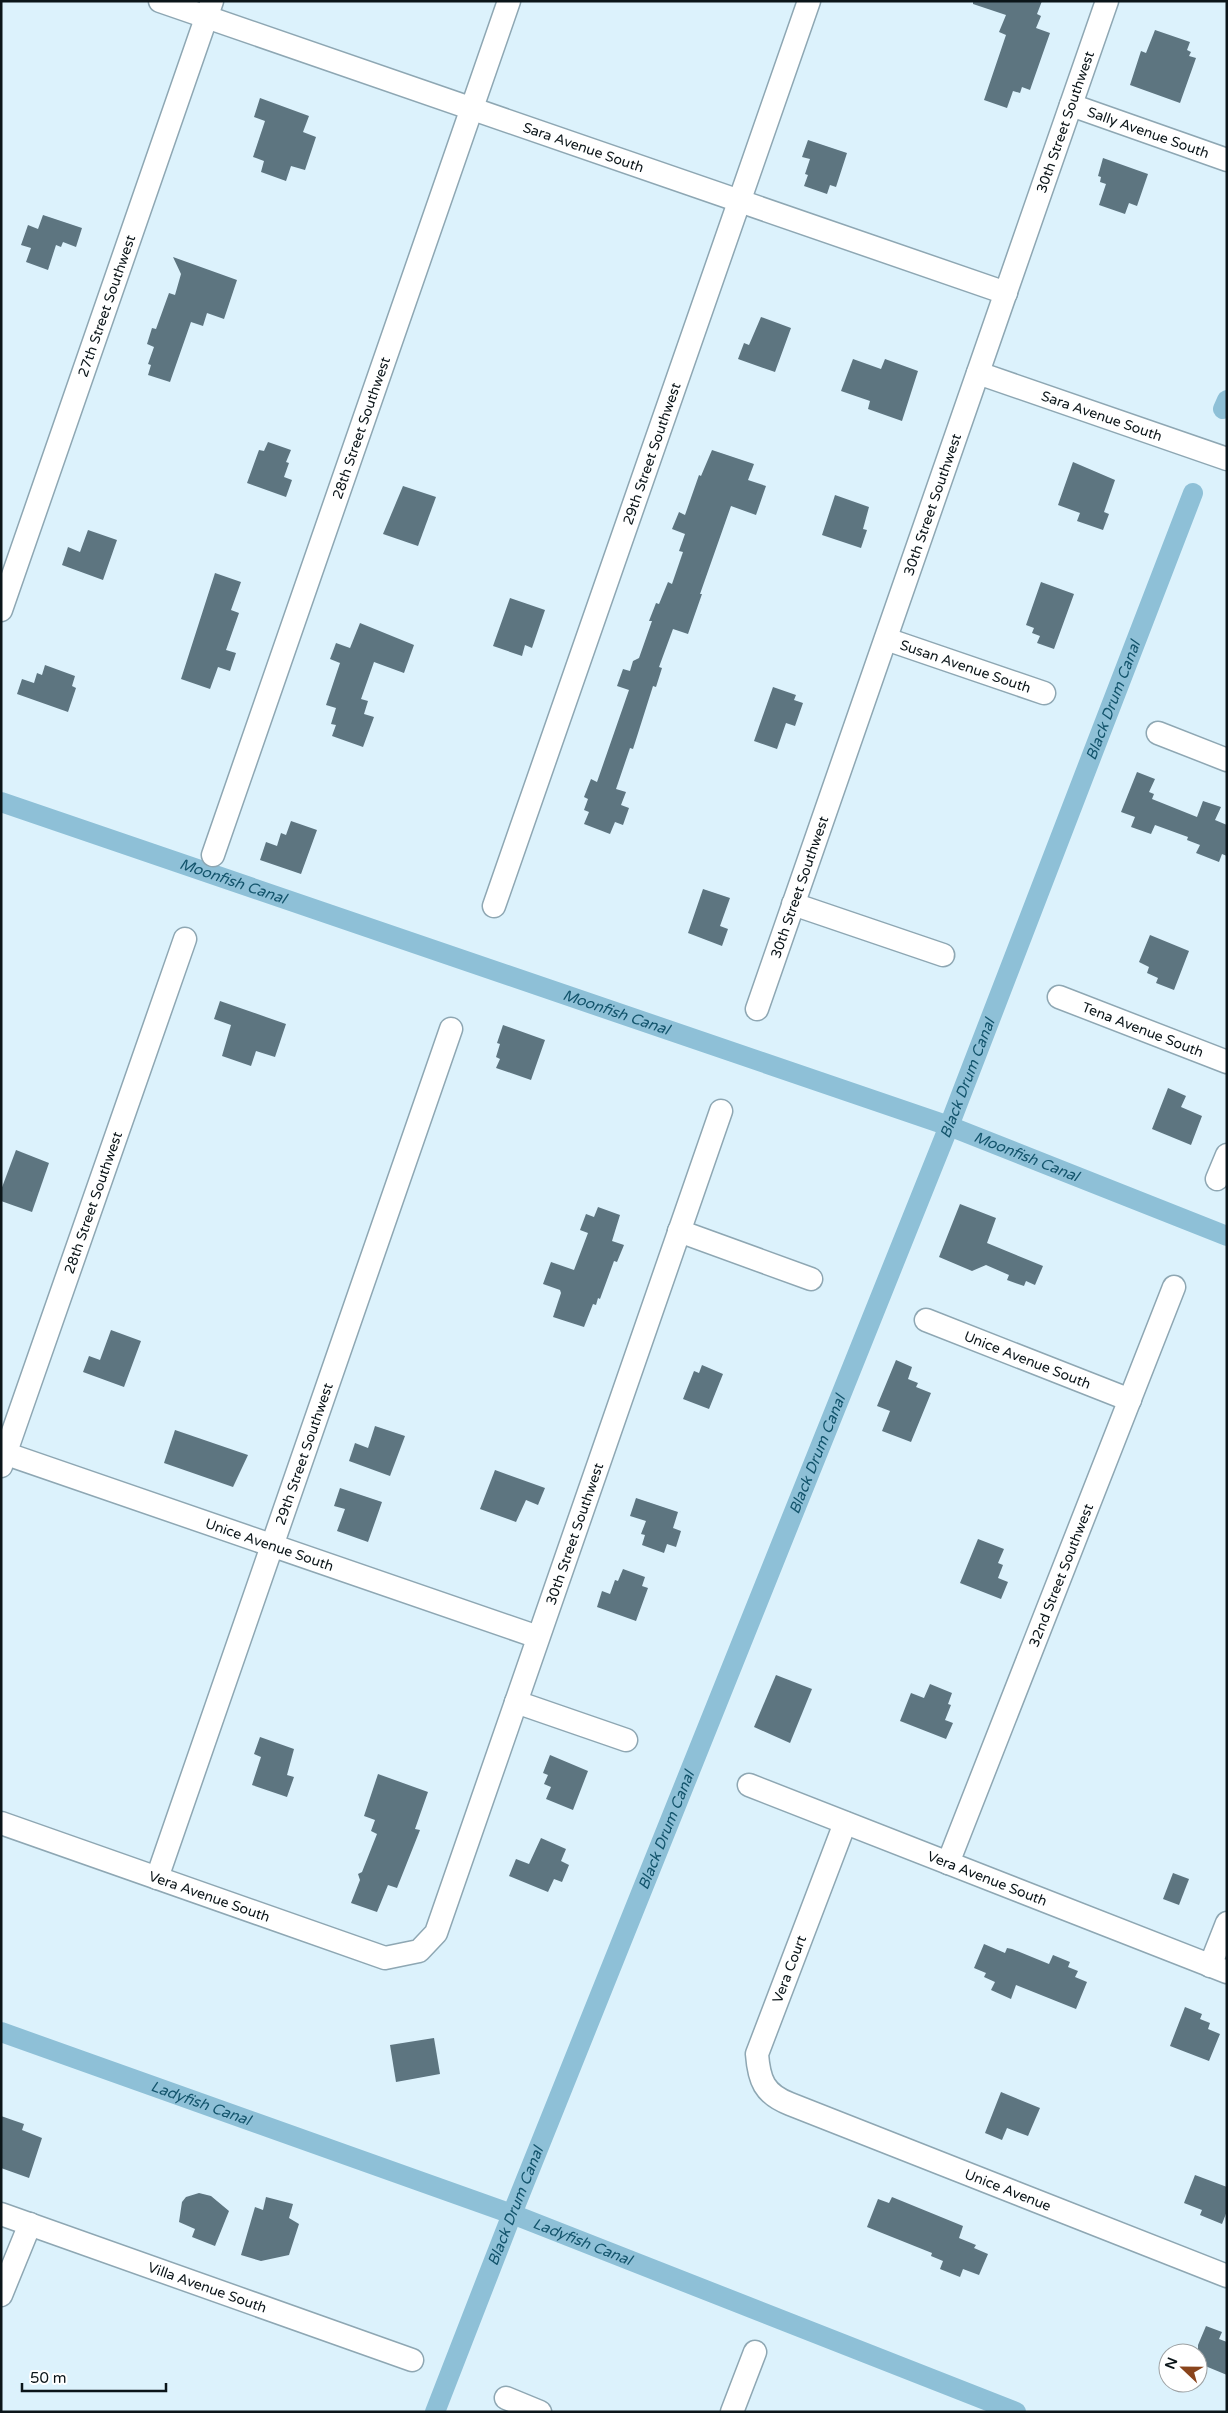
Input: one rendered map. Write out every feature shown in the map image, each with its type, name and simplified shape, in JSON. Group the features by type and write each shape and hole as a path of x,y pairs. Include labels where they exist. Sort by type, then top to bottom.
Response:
{"street":[{"name":"Sara Avenue South","path":"160,1 210,9 472,109 1006,293"},
{"name":"28th Street Southwest","path":"212,855 509,1"},
{"name":"29th Street Southwest","path":"494,906 808,1"},
{"name":"30th Street Southwest","path":"757,1009 1107,1"},
{"name":"27th Street Southwest","path":"1,610 210,9"},
{"name":"Sally Avenue South","path":"1071,105 1227,160"},
{"name":"Sara Avenue South","path":"978,373 1227,459"},
{"name":"Susan Avenue South","path":"886,639 1044,693"},
{"path":"1158,733 1227,760"},
{"path":"793,904 943,955"},
{"name":"28th Street Southwest","path":"3,1458 186,939"},
{"name":"Tena Avenue South","path":"1059,997 1227,1062"},
{"name":"29th Street Southwest","path":"157,1878 451,1029"},
{"name":"30th Street Southwest","path":"419,1951 436,1933 721,1110"},
{"path":"1217,1179 1227,1155"},
{"path":"679,1231 811,1279"},
{"name":"32nd Street Southwest","path":"948,1864 1174,1287"},
{"name":"Unice Avenue South","path":"926,1320 1130,1400"},
{"name":"Unice Avenue South","path":"3,1458 273,1546 538,1637"},
{"path":"516,1702 626,1740"},
{"name":"Vera Avenue South","path":"749,1785 1218,1969"},
{"name":"Vera Avenue South","path":"1,1823 385,1958 419,1951"},
{"name":"Vera Court","path":"790,2104 769,2092 758,2074 756,2054 845,1823"},
{"path":"1218,1969 1227,1923"},
{"name":"Unice Avenue","path":"790,2104 1227,2276"},
{"name":"Villa Avenue South","path":"1,2214 412,2360"},
{"path":"1,2295 30,2224"},
{"path":"732,2412 756,2352"},
{"path":"506,2398 540,2412"}],"building":[{"path":"973,1 1042,1 1037,14 1041,16 1036,28 1050,33 1030,90 1022,87 1020,93 1013,91 1007,108 984,100 1006,35 999,32 1006,15 973,4"},
{"path":"1155,30 1190,42 1187,50 1191,52 1189,56 1196,58 1180,103 1130,85 1141,51 1146,53"},
{"path":"260,98 309,116 303,132 316,137 305,170 291,166 286,181 261,172 264,161 253,157 265,121 254,117"},
{"path":"808,140 847,153 836,187 830,185 827,194 804,186 808,175 805,174 810,159 802,157"},
{"path":"1103,158 1148,174 1137,206 1129,203 1125,214 1099,205 1106,184 1100,182 1101,177 1098,176"},
{"path":"43,215 82,228 76,247 63,242 61,247 56,245 48,270 26,262 31,248 21,245 28,225 38,229"},
{"path":"173,257 237,280 224,319 207,313 203,326 191,322 170,382 148,375 151,365 148,364 154,347 147,344 152,328 156,329 169,293 175,295 181,274"},
{"path":"761,317 791,328 775,372 738,359 744,343 749,345"},
{"path":"853,359 881,369 885,359 918,371 902,421 868,409 870,401 841,391"},
{"path":"268,442 291,450 286,462 289,463 284,477 292,480 286,497 247,483 259,450 264,451"},
{"path":"712,450 754,464 748,480 766,486 756,515 731,506 688,634 673,629 659,667 662,668 656,687 653,686 633,749 630,748 616,789 626,792 621,805 629,808 623,825 615,822 610,834 584,824 589,812 584,810 588,799 584,797 591,779 597,782 629,690 617,686 623,669 630,671 633,661 639,658 656,603 659,604 668,582 672,584 683,552 679,551 685,534 672,529 679,512 685,515 699,475 701,476"},
{"path":"1073,462 1115,480 1104,512 1109,514 1103,530 1077,521 1080,513 1058,505"},
{"path":"403,486 436,497 418,546 383,534"},
{"path":"835,495 869,507 863,529 867,530 861,548 822,535"},
{"path":"88,530 117,540 103,580 62,565 68,547 80,552"},
{"path":"215,573 241,582 231,610 239,613 226,650 236,653 230,671 218,667 210,689 181,679"},
{"path":"1041,582 1074,594 1054,649 1037,643 1040,636 1032,633 1034,628 1026,625"},
{"path":"510,598 545,610 532,648 525,645 522,656 493,646"},
{"path":"360,623 414,645 404,673 374,662 361,699 368,701 364,714 374,717 363,747 332,736 336,725 331,724 336,708 326,705 340,663 330,659 336,643 350,648"},
{"path":"45,665 75,676 72,686 76,688 68,712 17,694 22,679 34,683 37,673 42,675"},
{"path":"773,687 796,695 794,700 803,703 795,726 786,723 777,749 754,741"},
{"path":"1137,772 1155,779 1149,792 1154,794 1152,799 1197,817 1203,801 1221,807 1215,820 1227,825 1227,856 1222,854 1219,862 1196,853 1200,845 1187,840 1188,837 1155,825 1151,834 1131,827 1135,817 1121,812"},
{"path":"291,821 317,830 301,874 260,860 266,842 277,846 281,833 286,835"},
{"path":"703,889 730,898 720,926 728,929 722,946 688,933"},
{"path":"1150,935 1189,951 1174,990 1156,983 1158,978 1147,973 1149,967 1139,962"},
{"path":"220,1001 286,1024 275,1057 256,1051 251,1066 222,1056 231,1025 214,1019"},
{"path":"503,1025 545,1040 531,1080 496,1068 500,1059 496,1057 500,1044 497,1043"},
{"path":"1168,1088 1186,1096 1181,1107 1202,1116 1191,1145 1152,1129"},
{"path":"16,1150 49,1163 32,1212 1,1201 1,1190"},
{"path":"960,1204 996,1218 987,1243 1043,1266 1035,1285 1026,1281 1024,1286 1007,1280 1009,1275 986,1265 972,1271 939,1257"},
{"path":"598,1207 620,1215 612,1241 624,1245 617,1262 614,1261 600,1299 598,1298 596,1305 593,1304 584,1327 553,1317 561,1293 560,1290 543,1284 551,1262 574,1270 588,1233 580,1230 586,1214 594,1217"},
{"path":"111,1330 141,1341 124,1387 83,1372 89,1356 100,1360"},
{"path":"896,1360 912,1367 908,1379 918,1383 916,1387 931,1393 911,1442 882,1431 890,1411 877,1406"},
{"path":"702,1365 723,1374 709,1409 683,1399 694,1371 699,1373"},
{"path":"375,1426 405,1436 390,1476 349,1461 355,1443 368,1448"},
{"path":"175,1430 248,1455 233,1487 164,1463"},
{"path":"495,1470 545,1488 538,1505 526,1500 516,1522 480,1509"},
{"path":"340,1488 382,1502 368,1542 337,1531 345,1509 334,1506"},
{"path":"636,1498 678,1512 673,1528 681,1531 676,1547 667,1544 664,1553 642,1545 645,1535 641,1534 646,1521 630,1516"},
{"path":"978,1539 1004,1549 998,1563 1003,1565 998,1578 1008,1582 1001,1599 960,1583"},
{"path":"623,1569 645,1577 642,1586 648,1588 636,1621 597,1607 602,1591 610,1594 615,1580 618,1581"},
{"path":"776,1675 812,1689 790,1743 754,1727"},
{"path":"930,1684 952,1693 948,1704 951,1705 945,1720 953,1723 946,1739 900,1721 911,1693 924,1698"},
{"path":"260,1737 294,1749 287,1775 294,1777 287,1797 252,1785 261,1757 254,1754"},
{"path":"550,1755 588,1771 573,1810 546,1799 551,1787 544,1784 548,1775 543,1773"},
{"path":"378,1774 428,1792 415,1829 420,1830 397,1888 388,1885 377,1912 351,1903 360,1880 358,1874 362,1872 377,1834 371,1831 375,1820 364,1816"},
{"path":"541,1838 566,1849 561,1861 569,1865 562,1882 554,1879 548,1892 509,1876 516,1859 529,1864"},
{"path":"1173,1873 1189,1879 1179,1905 1163,1899"},
{"path":"984,1944 1005,1953 1007,1948 1012,1949 1049,1964 1053,1955 1070,1962 1068,1967 1078,1971 1075,1977 1087,1982 1076,2009 1016,1985 1011,1999 991,1990 995,1982 984,1977 986,1973 974,1968"},
{"path":"1185,2007 1202,2014 1200,2019 1210,2023 1208,2029 1220,2034 1209,2061 1170,2046"},
{"path":"434,2038 440,2074 396,2082 390,2045"},
{"path":"1001,2092 1040,2108 1028,2136 1007,2128 1002,2140 985,2133"},
{"path":"1,2116 24,2124 22,2130 42,2138 29,2178 1,2168"},
{"path":"1195,2175 1227,2187 1227,2211 1222,2224 1200,2215 1202,2210 1184,2203"},
{"path":"199,2193 211,2196 229,2211 215,2246 192,2237 195,2229 179,2222 182,2202 186,2197"},
{"path":"266,2197 293,2204 289,2218 299,2224 289,2255 261,2261 241,2255 255,2207 263,2210"},
{"path":"892,2197 963,2226 959,2238 976,2245 974,2248 988,2254 979,2275 963,2269 960,2277 940,2269 943,2261 931,2256 932,2253 867,2227 878,2199 889,2203"},
{"path":"1206,2326 1222,2332 1219,2339 1227,2342 1227,2375 1208,2367 1208,2343 1199,2343"}],"waterway":[{"name":"Black Drum Canal","path":"1223,409 1227,400"},
{"name":"Black Drum Canal","path":"435,2412 512,2214 949,1126 1193,493"},
{"name":"Moonfish Canal","path":"1,802 949,1126 1227,1236"},
{"name":"Black Drum Canal","path":"1,2032 512,2214 1016,2412"}],"water label":[{"name":"Ladyfish Canal","path":"201,2103"},
{"name":"Ladyfish Canal","path":"581,2241"}]}
